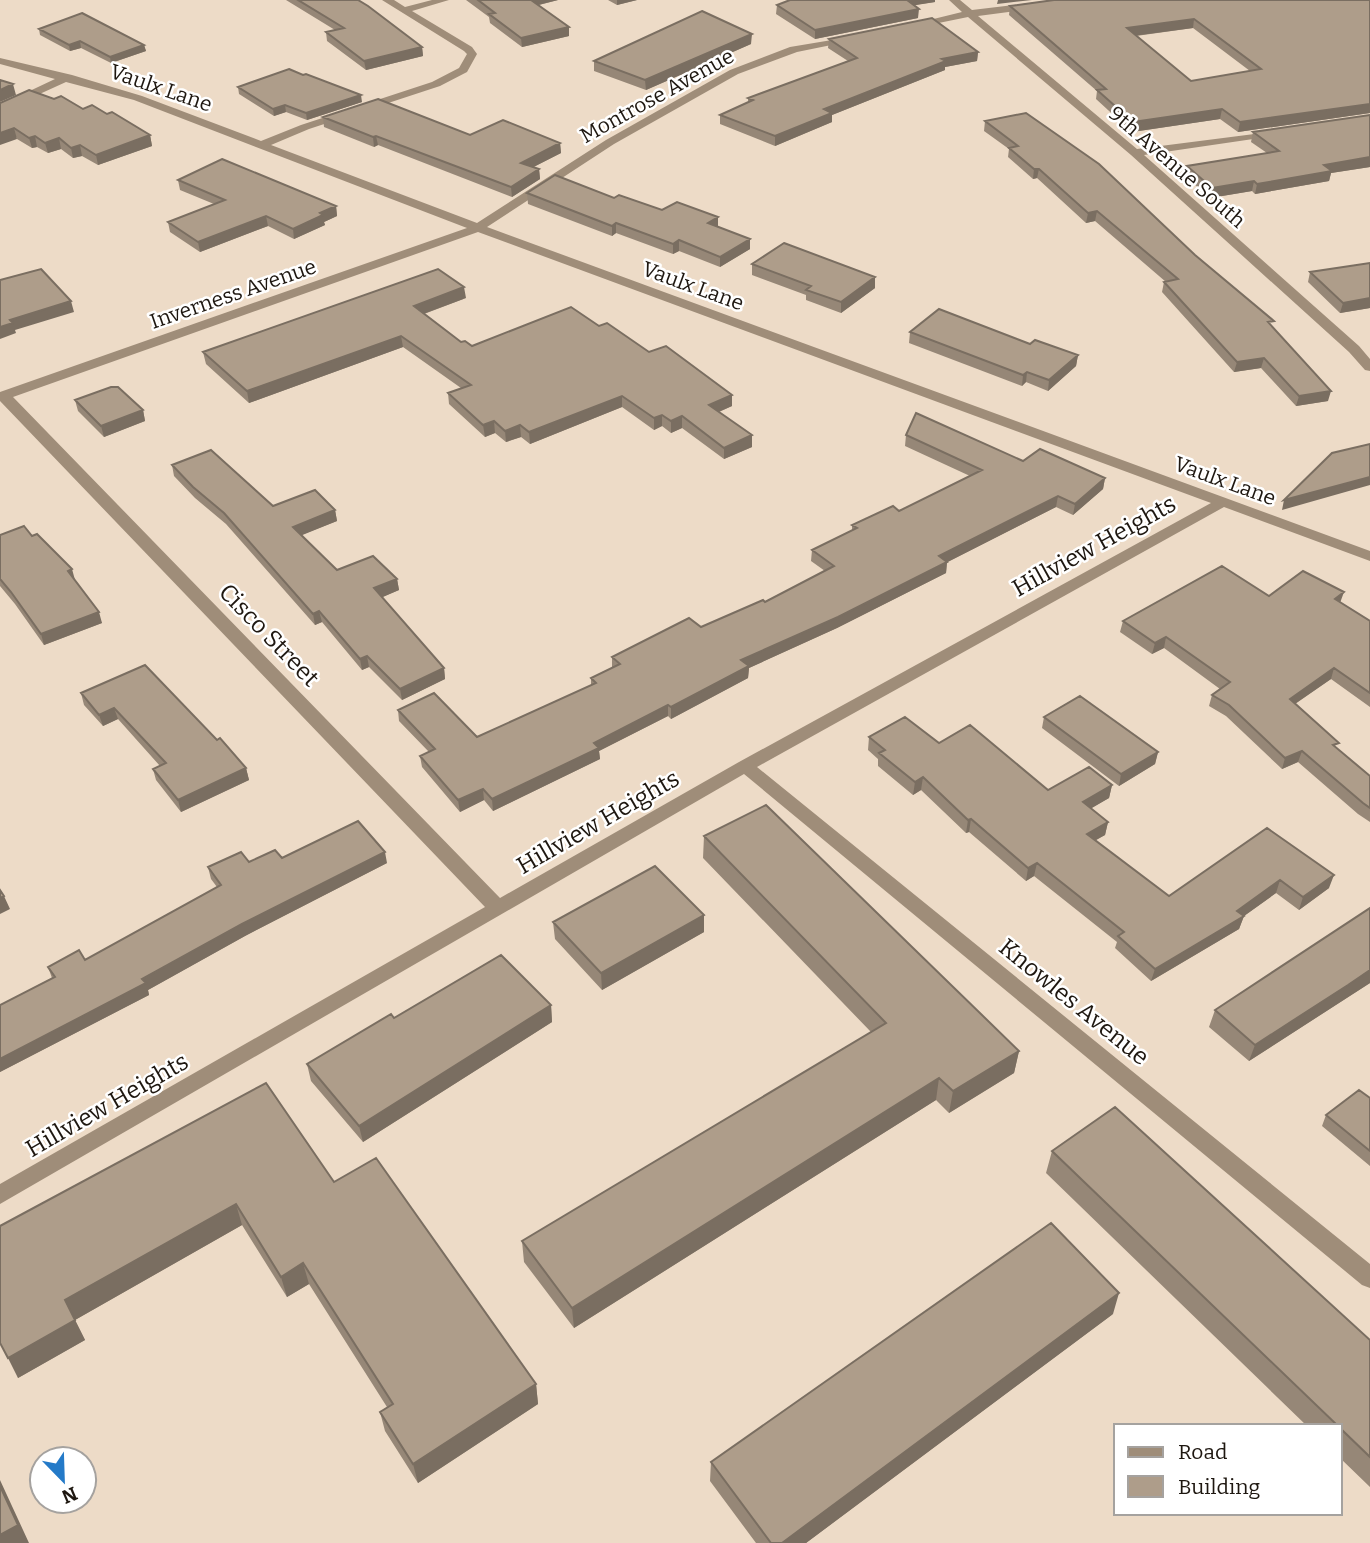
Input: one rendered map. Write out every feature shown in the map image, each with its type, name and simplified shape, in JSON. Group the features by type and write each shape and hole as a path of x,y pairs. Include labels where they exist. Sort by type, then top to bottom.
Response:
{"street":[{"path":"263,144 305,127 436,84 463,70 472,54 468,49 387,0"},
{"path":"405,10 444,0"},
{"name":"9th Avenue South","path":"954,0 1135,153 1354,349 1370,367"},
{"path":"901,28 968,14 1077,0"},
{"name":"Montrose Avenue","path":"478,228 610,142 734,72 794,50 861,36"},
{"name":"Vaulx Lane","path":"0,61 68,77 138,98 478,228 1370,556"},
{"path":"0,109 68,77"},
{"path":"1135,153 1287,131"},
{"name":"Inverness Avenue","path":"2,396 478,228"},
{"path":"1354,349 1370,346"},
{"name":"Cisco Street","path":"2,396 498,908"},
{"name":"Hillview Heights","path":"0,1195 745,766 1225,501"},
{"name":"Knowles Avenue","path":"745,766 1370,1278"}],"building":[{"path":"298,0 358,0 422,47 364,61 326,32 344,28"},
{"path":"478,0 531,0 569,27 521,38 489,14 495,13"},
{"path":"790,0 907,0 919,9 815,30 777,5"},
{"path":"1054,0 1370,0 1370,104 1240,122 1222,109 1133,122 1097,90 1106,89 1010,6","holes":["1194,19 1261,69 1191,81 1127,28"]},
{"path":"702,11 752,34 645,80 594,61"},
{"path":"82,13 144,45 110,57 80,41 69,45 39,29"},
{"path":"932,18 978,52 942,59 946,61 824,109 832,113 775,136 720,115 753,100 748,98 857,58 829,39"},
{"path":"289,69 361,95 306,113 285,105 273,109 238,87"},
{"path":"0,80 13,84 0,90"},
{"path":"29,90 54,99 61,96 83,109 92,105 107,114 112,112 150,135 96,155 80,145 71,148 59,138 45,143 35,136 29,138 14,128 0,133 0,103"},
{"path":"378,99 470,135 503,120 560,143 521,163 539,169 511,187 323,117"},
{"path":"1026,113 1099,164 1195,255 1274,321 1268,322 1331,391 1299,396 1264,358 1237,362 1164,282 1178,279 1097,211 1088,213 1039,169 1034,169 1009,148 1018,146 985,121"},
{"path":"1370,115 1370,157 1324,165 1332,171 1257,184 1254,181 1212,188 1187,166 1279,151 1253,132"},
{"path":"222,159 336,206 293,229 266,216 198,242 168,222 225,200 178,180"},
{"path":"555,175 614,198 619,195 662,210 677,202 718,217 708,223 750,239 720,257 679,240 673,244 616,223 612,226 527,193"},
{"path":"784,243 875,277 841,302 806,290 811,286 752,264"},
{"path":"1370,263 1370,298 1343,303 1310,272"},
{"path":"41,269 71,301 10,320 13,323 0,327 0,280"},
{"path":"438,269 464,287 414,306 461,342 465,341 472,346 571,307 599,326 607,323 649,352 666,346 732,395 709,405 752,435 724,448 682,416 671,421 662,415 654,418 622,396 529,432 520,425 505,431 494,421 483,425 448,393 471,385 401,336 247,391 203,352"},
{"path":"939,309 1030,344 1035,340 1078,355 1049,380 1027,372 1023,375 910,332"},
{"path":"118,387 143,410 101,426 75,400"},
{"path":"916,413 1023,461 1040,449 1105,478 1075,504 1058,496 939,556 947,562 838,617 741,660 749,666 594,743 599,748 492,799 483,789 458,800 420,756 435,749 398,710 434,693 477,737 596,683 591,678 620,664 612,657 689,618 701,627 763,600 765,602 834,566 812,550 857,528 852,525 893,506 899,511 982,470 906,435"},
{"path":"1370,444 1370,477 1284,500 1332,453"},
{"path":"211,450 273,506 315,490 335,510 293,527 337,570 373,556 397,579 374,588 444,668 400,689 367,656 360,659 319,611 313,614 224,513 172,465"},
{"path":"24,526 32,536 37,534 72,569 68,571 99,612 41,634 0,579 0,535"},
{"path":"1222,566 1269,596 1303,571 1344,592 1335,599 1370,621 1370,693 1334,668 1290,699 1339,743 1333,745 1370,776 1370,808 1302,751 1285,758 1229,705 1212,695 1230,682 1166,637 1155,643 1123,621"},
{"path":"145,665 217,740 220,738 246,768 178,800 153,769 166,763 114,708 99,715 81,693"},
{"path":"1080,696 1158,752 1121,774 1044,717"},
{"path":"905,717 939,743 970,725 1048,790 1089,767 1112,785 1083,802 1108,822 1087,834 1169,896 1267,828 1334,875 1303,897 1280,880 1237,911 1244,916 1155,969 1118,936 1124,932 1037,863 1028,868 971,819 968,820 923,777 915,782 879,753 885,750 869,737"},
{"path":"766,805 1019,1051 953,1091 939,1078 572,1308 522,1241 886,1023 704,836"},
{"path":"358,821 385,852 242,924 142,979 146,983 0,1059 0,1005 55,977 48,967 79,950 85,960 221,885 208,867 241,852 249,862 275,850 282,858"},
{"path":"655,866 704,915 601,973 553,922"},
{"path":"1370,908 1370,970 1348,985 1255,1045 1215,1010"},
{"path":"501,955 551,1005 359,1126 307,1064 391,1014 394,1018"},
{"path":"266,1083 334,1182 376,1158 536,1384 413,1464 380,1412 393,1404 303,1263 281,1277 236,1204 65,1300 75,1320 8,1358 0,1343 0,1226"},
{"path":"1359,1090 1370,1098 1370,1151 1326,1115"},
{"path":"1115,1107 1370,1340 1370,1457 1342,1430 1342,1424 1336,1424 1052,1151"},
{"path":"1051,1223 1119,1293 782,1543 771,1543 711,1462"},
{"path":"0,1486 18,1525 0,1535"}]}
